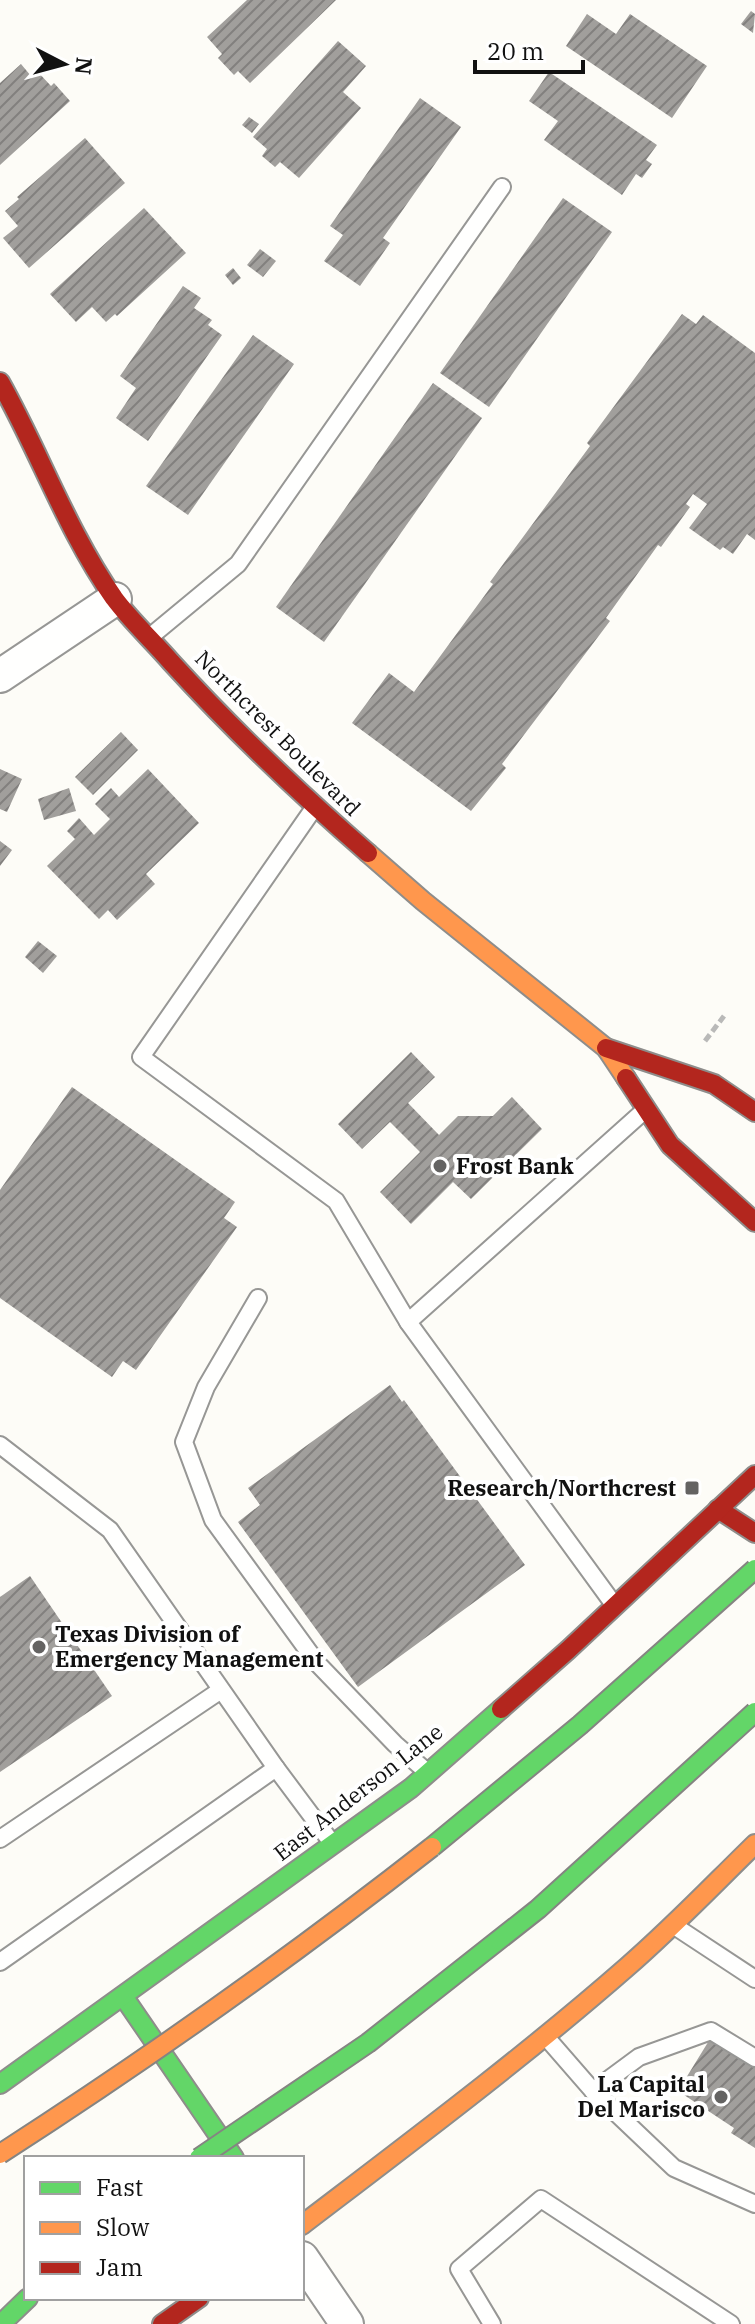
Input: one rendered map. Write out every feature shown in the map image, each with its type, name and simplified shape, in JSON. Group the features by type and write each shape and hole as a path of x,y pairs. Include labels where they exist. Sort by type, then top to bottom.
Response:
{"main road":[{"name":"Northcrest Boulevard","path":"0,382 67,520 115,599 149,637 222,718 315,807 423,901 606,1048 670,1145 755,1222"},
{"name":"Northcrest Boulevard","path":"606,1048 714,1084 755,1112"},
{"name":"East Anderson Lane","path":"0,2084 428,1773 615,1606 755,1475"},
{"path":"718,1509 755,1533"},
{"path":"0,2154 104,2087 297,1951 474,1814 755,1569"},
{"path":"202,2156 368,2043 538,1909 755,1712"},
{"path":"304,2223 486,2085 545,2036 630,1964 755,1844"},
{"path":"123,1996 233,2156"},
{"path":"1,2324 26,2300"},
{"path":"162,2324 196,2300"}],"street":[{"path":"0,676 115,599"},
{"path":"304,2261 347,2324"}],"lane":[{"path":"149,637 238,564 502,187"},
{"path":"315,807 141,1057 336,1201 408,1322 615,1606"},
{"path":"408,1322 646,1109"},
{"path":"258,1298 206,1387 184,1442 213,1520 317,1663 395,1744 428,1773"},
{"path":"0,1445 110,1530 276,1768 334,1844"},
{"path":"0,1839 221,1690"},
{"path":"0,1962 276,1768"},
{"path":"672,1924 755,1979"},
{"path":"593,2091 639,2057 711,2031 755,2058"},
{"path":"545,2036 593,2091 674,2168 755,2204"},
{"path":"492,2324 459,2269 541,2199 731,2324"}],"path":[{"path":"705,1041 724,1016"}],"building":[{"path":"247,0 336,0 250,83 238,71 234,75 218,58 222,54 207,37"},
{"path":"751,11 755,14 753,33 741,24"},
{"path":"587,14 616,34 630,14 707,66 672,118 566,46"},
{"path":"338,41 366,66 343,92 361,108 299,178 280,162 275,167 262,156 267,149 253,137"},
{"path":"21,64 31,76 37,71 51,86 54,83 70,101 0,165 0,83"},
{"path":"549,72 657,145 646,160 652,164 642,178 636,174 622,195 544,140 558,121 529,101"},
{"path":"420,98 461,127 383,238 390,243 360,286 324,261 343,235 330,226"},
{"path":"249,117 259,124 252,133 242,125"},
{"path":"85,138 125,183 29,268 3,238 18,226 5,211"},
{"path":"563,198 612,232 489,407 440,373"},
{"path":"144,208 186,253 117,316 115,314 106,322 92,307 76,322 50,294"},
{"path":"260,249 276,261 263,277 247,265"},
{"path":"233,268 241,278 233,285 225,275"},
{"path":"183,286 201,298 194,308 212,320 208,325 222,335 148,441 116,418 136,388 120,376"},
{"path":"682,314 696,324 703,315 755,353 755,540 747,534 733,554 723,547 720,550 689,528 707,504 693,494 686,504 690,507 661,547 658,545 606,618 610,621 502,764 506,768 471,811 352,723 389,673 414,692 590,446 587,443"},
{"path":"253,335 294,364 188,515 146,486"},
{"path":"433,383 482,418 324,642 276,607"},
{"path":"121,732 138,750 93,795 75,777"},
{"path":"0,769 22,779 7,812 0,809"},
{"path":"148,769 199,823 146,874 155,884 117,920 108,910 99,919 47,866 75,839 67,831 79,818 94,835 110,819 95,804 111,788 119,797"},
{"path":"69,788 76,811 44,820 38,799"},
{"path":"0,841 12,850 0,866"},
{"path":"38,941 57,956 43,973 25,957"},
{"path":"411,1052 435,1077 408,1103 439,1135 458,1116 493,1116 512,1097 542,1129 471,1199 453,1182 411,1224 380,1192 420,1152 390,1122 362,1149 338,1124"},
{"path":"72,1087 235,1202 224,1218 237,1227 136,1370 123,1361 112,1377 0,1298 0,1190"},
{"path":"390,1385 525,1565 358,1687 238,1522 260,1505 248,1488"},
{"name":"Texas Division of Emergency Management","path":"30,1576 112,1696 0,1772 0,1597"},
{"name":"La Capital Del Marisco","path":"710,2039 755,2067 755,2148 731,2133 734,2128 678,2091"}],"traffic: fast":[{"path":"432,1847 580,1725 755,1569"},
{"path":"0,2084 411,1788 501,1709"},
{"path":"202,2156 368,2043 538,1909 755,1712"},
{"path":"123,1996 233,2156"},
{"path":"1,2324 26,2300"}],"traffic: slow":[{"path":"368,853 606,1048 626,1078"},
{"path":"304,2223 467,2099 588,2001 660,1937 755,1844"},
{"path":"0,2154 220,2005 432,1847"}],"traffic: jam":[{"path":"0,382 82,546 114,598 242,736 368,853"},
{"path":"606,1048 714,1084 755,1112"},
{"path":"626,1078 670,1145 755,1222"},
{"path":"501,1709 755,1475"},
{"path":"718,1509 755,1533"},
{"path":"162,2324 196,2300"}],"place":[{"name":"Frost Bank","path":"440,1166"},
{"name":"Research/Northcrest","path":"692,1488"},
{"name":"Texas Division of Emergency Management","path":"39,1647"},
{"name":"La Capital Del Marisco","path":"721,2097"}]}
